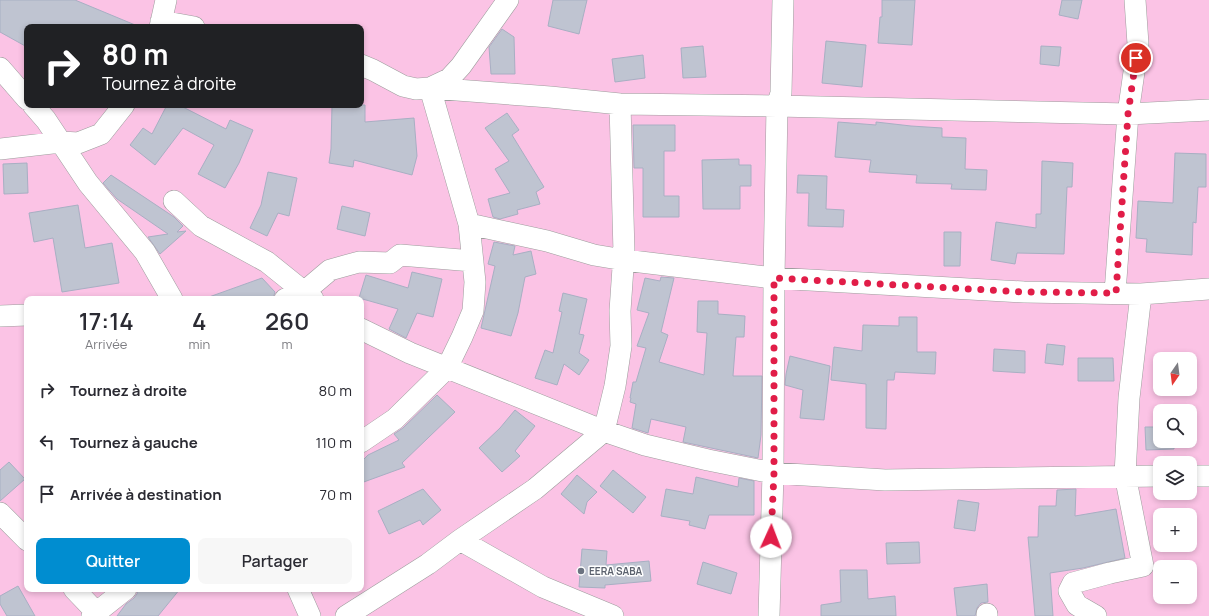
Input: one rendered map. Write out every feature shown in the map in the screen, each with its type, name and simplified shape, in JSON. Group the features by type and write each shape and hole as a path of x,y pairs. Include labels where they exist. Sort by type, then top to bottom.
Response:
{"street":[{"path":"160,24 166,0"},
{"path":"430,88 449,79 461,66 508,0"},
{"path":"769,616 774,473 774,278 777,106 781,93 783,0"},
{"path":"1116,293 1128,114 1138,44 1135,0"},
{"path":"364,66 403,86 416,89 430,88 620,104 1128,114 1209,110"},
{"path":"0,68 24,96"},
{"path":"364,440 395,419 447,368 473,310 475,282 469,224 430,88"},
{"path":"346,616 428,564 460,540 535,489 604,431 615,386 621,346 620,311 624,260 620,104"},
{"path":"36,108 46,120 88,183 145,252 168,296"},
{"path":"0,149 61,142 78,143 101,134 122,108"},
{"path":"174,201 201,226 267,262 309,295 330,270 359,262 390,263 400,255 473,261"},
{"path":"469,224 547,241 594,255 774,278 1024,292 1141,294 1209,289"},
{"path":"1096,616 1077,606 1070,591 1072,583 1143,566 1125,475 1129,398 1141,294"},
{"path":"0,316 24,315"},
{"path":"364,330 410,353 604,431 645,445 701,459 774,473 885,480 1125,475 1153,476"},
{"path":"1197,476 1209,476"},
{"path":"0,513 24,537"},
{"path":"460,540 543,587 613,616"},
{"path":"76,592 94,614 122,592"},
{"path":"299,592 310,616"}],"shaded area":[{"path":"0,0 1209,0 1209,616 0,616"}],"building":[{"path":"0,0 75,0 133,24 24,24 24,45 0,32"},
{"path":"553,0 587,0 579,34 548,26"},
{"path":"882,0 915,0 912,45 878,43 880,17 882,17"},
{"path":"1062,0 1082,0 1078,19 1059,15"},
{"path":"502,29 514,37 515,74 491,74 489,47"},
{"path":"826,41 866,45 862,87 822,83"},
{"path":"703,46 706,77 683,78 681,48"},
{"path":"1041,46 1061,47 1059,66 1040,64"},
{"path":"643,55 645,78 615,82 612,59"},
{"path":"365,105 365,122 414,118 417,156 412,175 354,160 353,167 329,163 331,149 332,108 364,108"},
{"path":"165,108 185,108 226,129 230,120 253,130 239,163 225,188 198,174 214,145 183,128 155,165 130,145 143,128 152,134"},
{"path":"507,113 519,130 512,135 544,187 536,192 540,204 517,210 518,214 500,219 493,217 488,199 510,193 495,169 509,161 485,128"},
{"path":"838,122 876,125 876,122 942,128 942,137 966,138 965,169 987,170 986,190 951,189 952,184 916,183 917,175 869,172 871,160 835,157"},
{"path":"633,125 675,125 675,151 664,151 664,196 679,196 679,217 643,217 643,168 634,168"},
{"path":"1175,153 1206,154 1206,187 1198,187 1196,223 1193,222 1192,255 1146,252 1147,239 1136,238 1138,201 1173,203"},
{"path":"739,159 739,165 751,165 751,186 740,186 740,209 703,209 702,160"},
{"path":"1042,161 1073,163 1072,187 1067,187 1064,254 1017,253 1015,264 991,260 996,222 1036,228 1036,214 1041,214"},
{"path":"27,163 28,193 4,194 3,164"},
{"path":"268,172 297,178 289,216 278,213 267,236 250,228 261,205"},
{"path":"111,175 174,217 183,226 177,232 186,231 160,254 148,237 168,234 117,199 103,183"},
{"path":"798,175 827,176 826,209 844,210 843,227 808,226 809,193 797,193"},
{"path":"78,205 85,248 112,243 119,283 62,292 53,238 34,242 29,213"},
{"path":"342,206 370,213 365,236 337,229"},
{"path":"944,232 961,232 960,266 944,266"},
{"path":"494,242 515,246 513,255 531,251 536,274 525,277 518,313 511,336 481,328 495,266 488,264"},
{"path":"412,272 442,279 433,317 417,313 406,338 389,329 398,309 364,299 364,296 360,296 366,275 408,288"},
{"path":"661,277 674,278 661,332 668,335 659,362 704,375 707,333 697,332 698,301 718,301 718,314 745,316 744,337 736,337 733,376 762,376 761,435 758,458 683,442 686,427 651,419 648,433 632,428 636,404 630,402 630,398 633,382 636,382 646,348 637,346 649,313 637,310 645,278 660,281"},
{"path":"262,278 275,292 274,296 212,296"},
{"path":"563,293 587,299 579,334 584,335 579,353 589,360 579,375 564,364 557,385 535,378 545,350 553,353 562,312 559,311"},
{"path":"899,317 917,317 917,352 936,352 935,374 895,372 894,380 887,380 886,429 866,428 866,384 831,380 834,347 862,351 863,325 899,326"},
{"path":"1047,344 1065,346 1063,365 1045,363"},
{"path":"994,349 1025,351 1025,373 993,371"},
{"path":"790,356 830,366 824,420 800,418 803,390 785,385"},
{"path":"1078,358 1113,358 1114,381 1078,381"},
{"path":"437,395 455,412 402,463 405,467 364,482 364,459 368,455 399,440 394,434 403,428"},
{"path":"515,410 535,426 515,451 520,456 502,472 479,448 500,428"},
{"path":"1145,427 1153,427 1153,448 1174,448 1174,449 1146,450"},
{"path":"9,462 24,478 24,480 0,501 0,470"},
{"path":"613,470 646,497 633,513 600,486"},
{"path":"577,475 597,492 587,502 584,514 561,494"},
{"path":"696,477 738,487 739,478 754,481 754,515 709,515 705,529 689,525 690,521 661,516 666,489 693,494"},
{"path":"423,489 441,510 423,525 420,520 389,534 378,511"},
{"path":"1076,489 1075,516 1116,509 1125,558 1083,568 1050,573 1053,616 1035,616 1028,537 1038,537 1039,506 1056,506 1057,490"},
{"path":"958,500 979,503 975,531 954,528"},
{"path":"919,542 920,563 887,564 886,543"},
{"path":"582,549 607,551 606,565 649,561 651,581 605,585 605,588 579,587"},
{"path":"703,562 737,573 731,594 697,584"},
{"path":"840,570 867,570 868,599 895,596 896,616 821,616 821,605 841,602"},
{"path":"987,584 988,602 981,603 977,608 975,616 957,616 954,588"},
{"path":"18,586 35,616 7,616 0,604 0,596"},
{"path":"137,592 178,592 158,616 117,616 126,604"}],"place":[{"name":"EERA SABA","path":"581,571"}],"route":[{"path":"771,537 774,473 774,278 1024,292 1116,293 1128,114 1136,58"}]}
